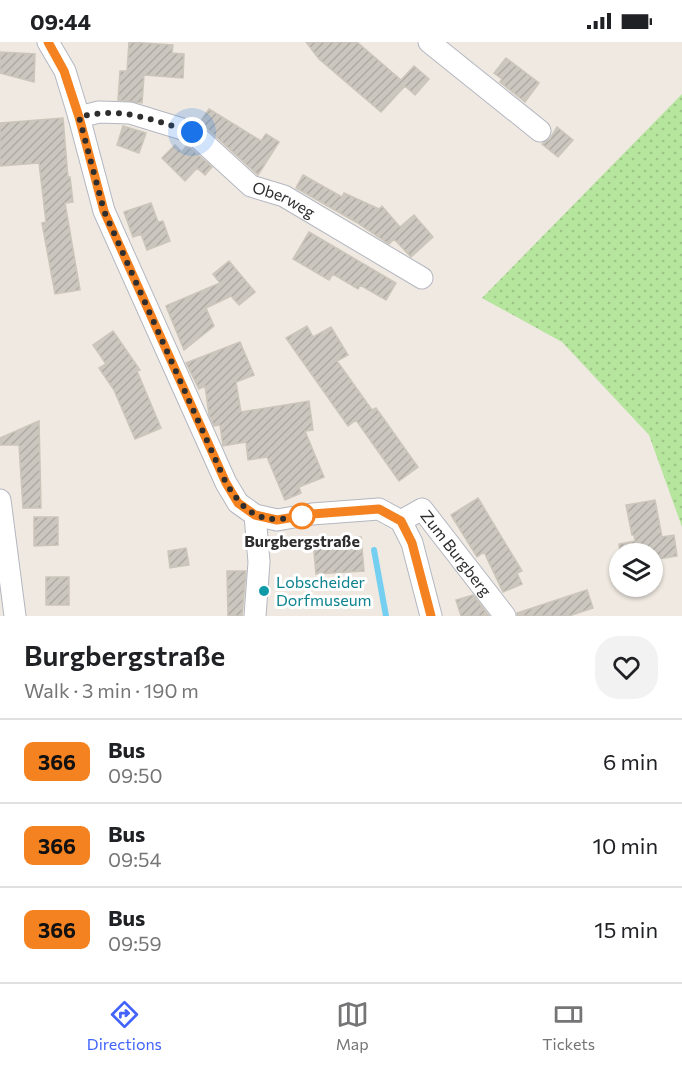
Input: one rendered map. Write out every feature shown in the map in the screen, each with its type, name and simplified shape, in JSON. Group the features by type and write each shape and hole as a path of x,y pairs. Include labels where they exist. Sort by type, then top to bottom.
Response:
{"street":[{"path":"48,42 64,71 104,211 226,483 238,503 255,515 277,520 312,514 379,509 401,521 412,543 431,616"},
{"path":"429,42 540,131"},
{"name":"Oberweg","path":"79,117 99,112 130,114 192,132 251,186 284,196 422,278"},
{"path":"0,500 15,616"},
{"name":"Zum Burgberg","path":"401,521 422,509 505,616"},
{"path":"255,515 259,562 255,616"}],"green space":[{"path":"682,94 682,527 649,435 562,342 482,298"}],"building":[{"path":"129,42 173,45 172,53 184,54 183,78 144,75 142,103 118,100 120,71 127,71"},
{"path":"306,42 357,42 401,80 414,66 429,79 415,95 405,86 381,112 319,59"},
{"path":"0,52 35,54 34,82 0,73"},
{"path":"506,58 539,83 525,102 500,82 502,79 494,73"},
{"path":"209,109 261,141 266,134 279,142 258,175 200,122"},
{"path":"63,118 68,177 70,177 73,202 65,203 80,290 55,294 42,223 46,222 39,163 0,166 0,123"},
{"path":"123,126 146,133 139,153 117,145"},
{"path":"557,127 573,140 558,157 542,144 550,139"},
{"path":"175,145 182,152 187,145 212,167 205,175 197,168 185,181 162,158"},
{"path":"303,175 342,197 344,193 379,209 382,206 400,227 414,215 433,237 411,257 394,239 389,244 356,222 296,188"},
{"path":"151,203 158,222 163,221 170,241 147,250 141,234 133,237 124,212"},
{"path":"309,232 396,283 386,300 360,285 358,289 333,274 329,280 293,259"},
{"path":"229,261 255,292 239,305 231,296 206,308 214,326 184,350 166,306 220,283 213,274"},
{"path":"307,326 313,337 331,327 348,355 337,361 372,410 376,408 418,467 399,481 356,420 348,426 286,338"},
{"path":"113,331 140,370 137,371 161,428 135,439 114,390 99,368 106,364 93,345"},
{"path":"240,342 254,375 236,382 241,412 309,401 313,430 305,431 324,477 299,487 301,493 285,500 267,457 248,460 246,442 223,446 220,425 214,426 209,415 205,386 199,389 186,363"},
{"path":"39,421 41,508 23,508 19,445 0,445 0,438"},
{"path":"478,498 522,571 517,573 522,584 503,592 484,552 477,557 451,515"},
{"path":"655,500 662,537 674,535 677,556 663,558 663,543 624,543 635,541 626,505"},
{"path":"34,517 58,517 58,545 34,546"},
{"path":"361,537 364,571 316,574 313,541"},
{"path":"186,548 189,565 170,568 168,551"},
{"path":"227,571 246,571 242,616 228,616"},
{"path":"46,577 69,577 69,605 46,605"},
{"path":"587,590 593,608 569,616 517,616 517,613"},
{"path":"473,595 489,616 461,616 456,600"}],"waterway":[{"path":"374,550 386,616"}],"bus line":[{"name":"366","path":"48,42 64,71 104,211 226,483 238,503 255,515 277,520 312,514 379,509 401,521 412,543 431,616"}],"place":[{"name":"Burgbergstraße","path":"302,516"},
{"name":"Lobscheider Dorfmuseum","path":"264,591"}],"route":[{"path":"192,132 130,114 99,112 79,117 104,211 226,483 238,503 255,515 277,520 302,516"}]}
